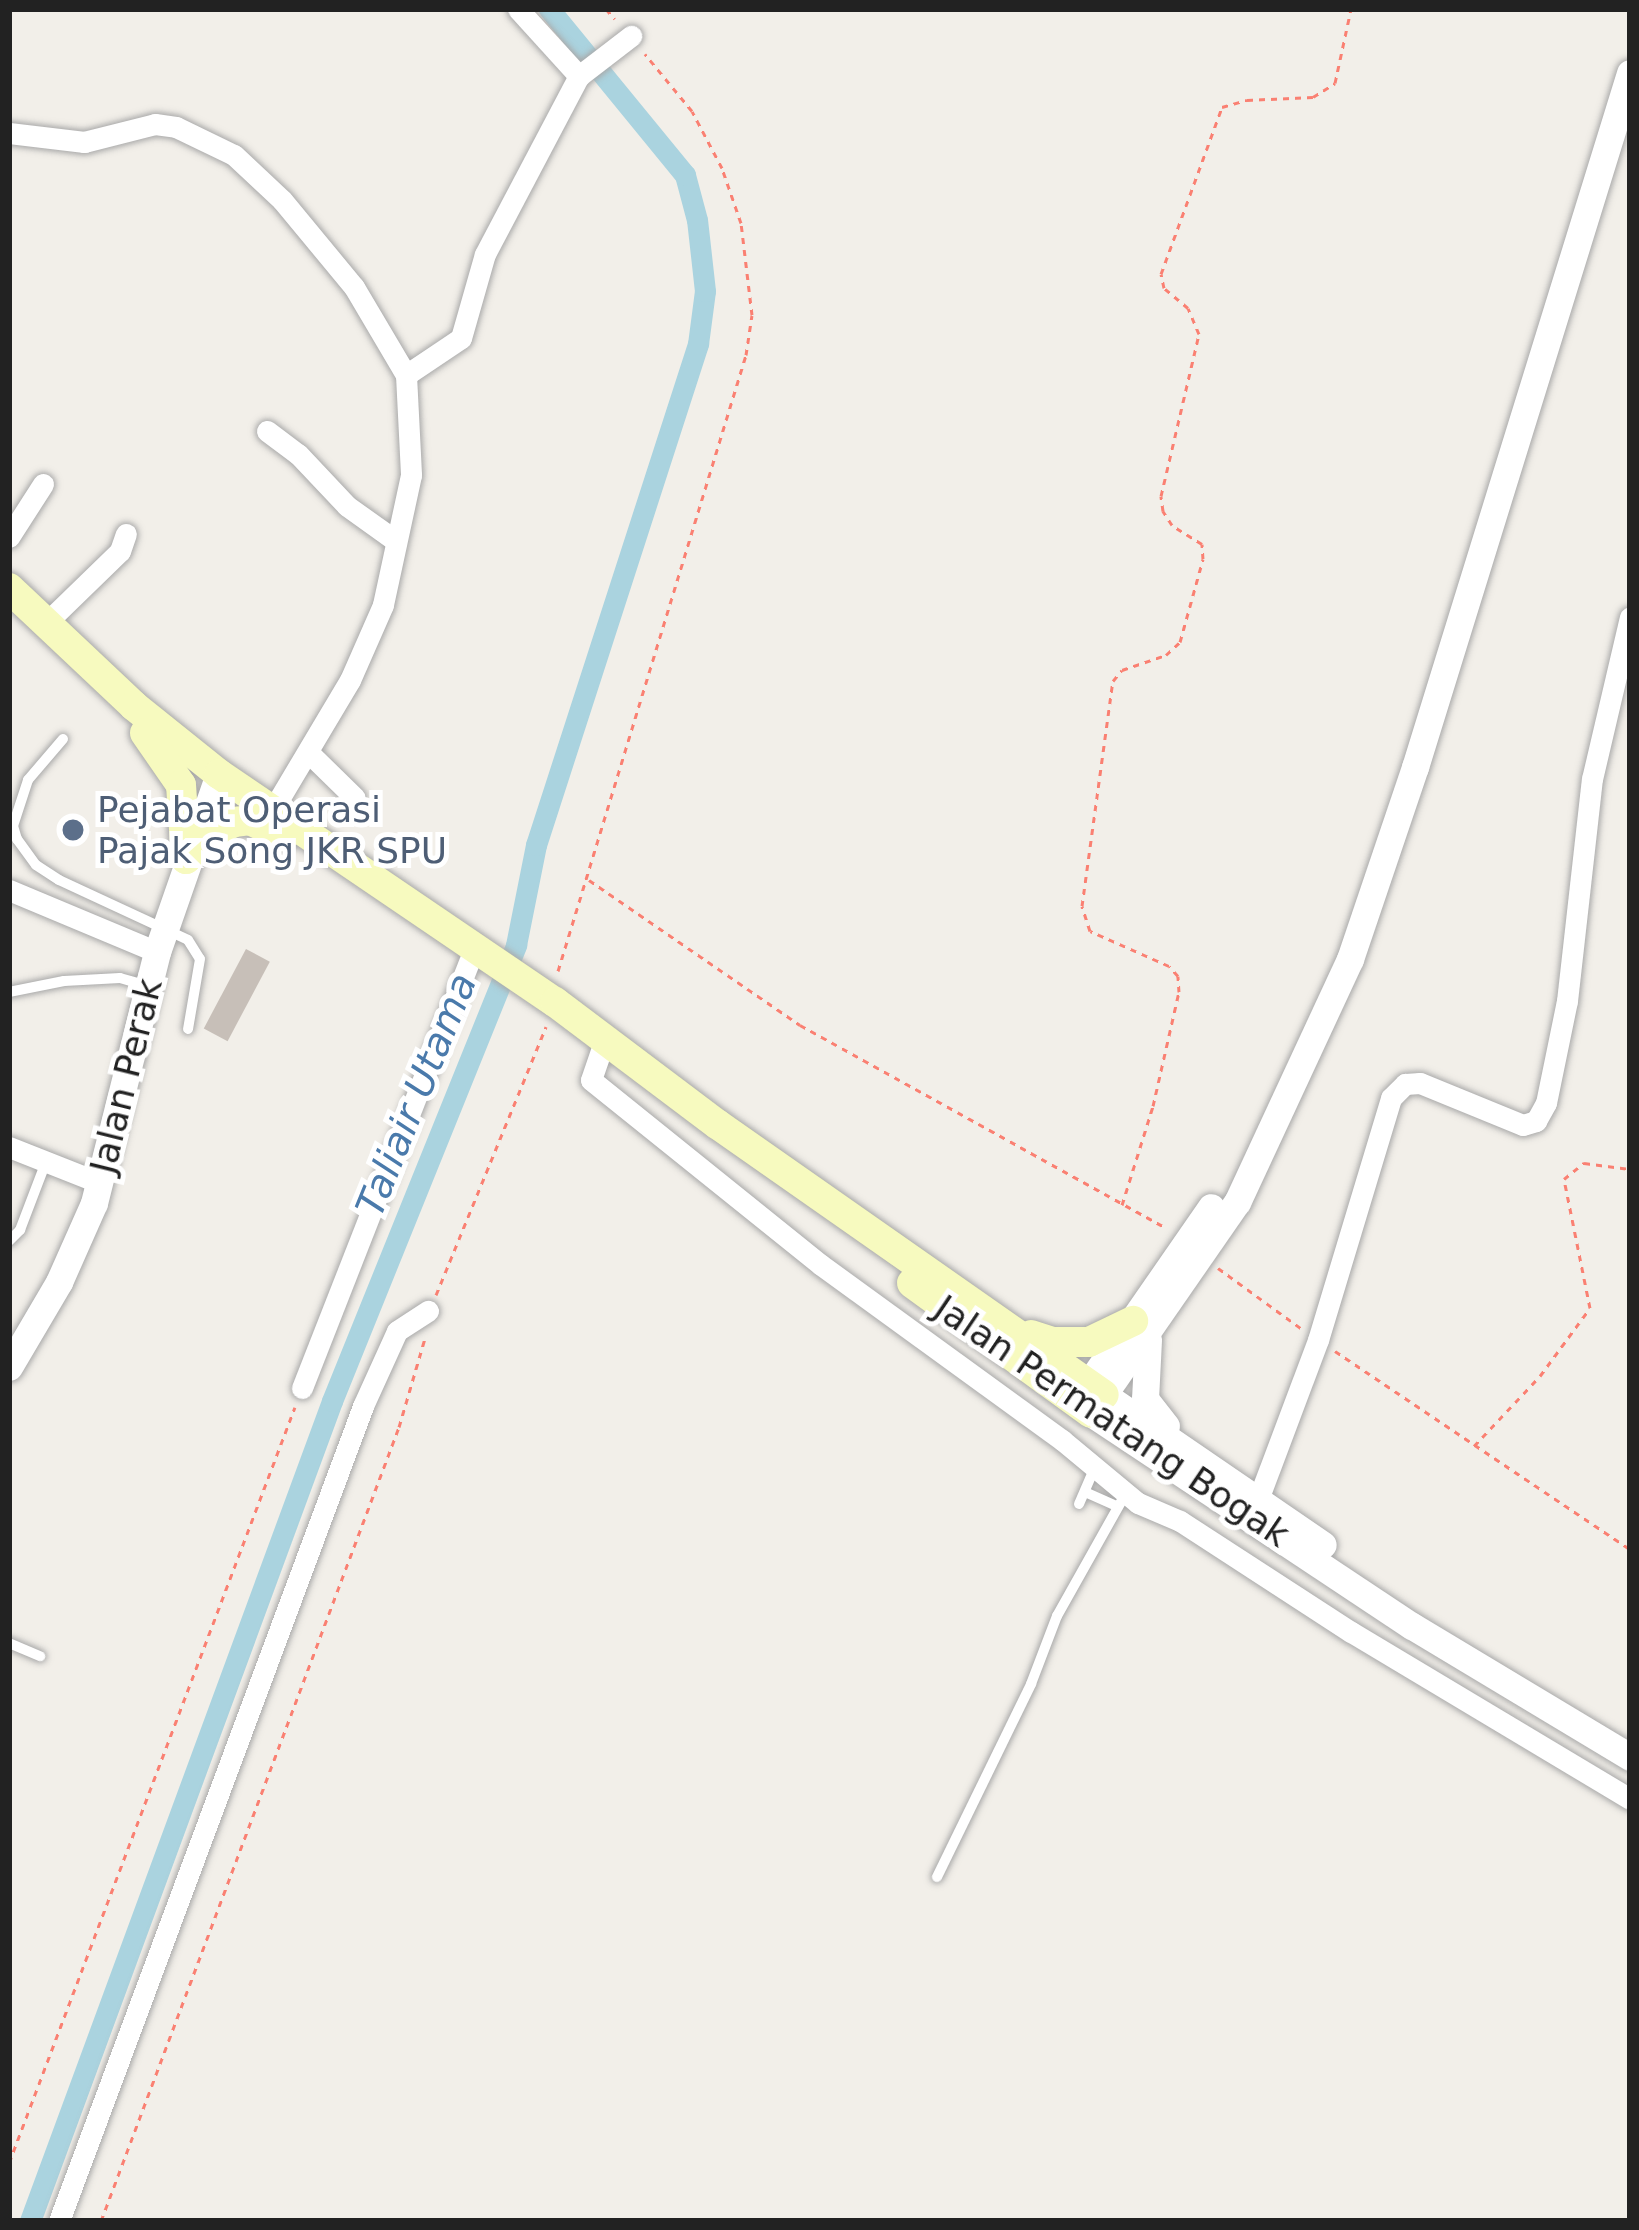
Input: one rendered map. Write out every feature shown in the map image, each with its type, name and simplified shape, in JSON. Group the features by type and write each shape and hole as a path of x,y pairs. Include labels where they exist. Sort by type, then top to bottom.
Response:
{"main road":[{"path":"9,588 134,706 138,725 181,784 187,859"},
{"name":"Jalan Permatang Bogak","path":"134,706 272,812 555,1002 717,1124 1008,1327 1090,1399"},
{"path":"187,859 215,832 250,820 382,902 436,923"},
{"name":"Jalan Permatang Bogak","path":"717,1124 830,1220 1090,1399"},
{"path":"1008,1327 1072,1344 1141,1325"}],"street":[{"path":"518,9 583,74"},
{"path":"406,375 461,338 485,254 583,74 626,40"},
{"path":"1090,1399 1195,1249 1237,1202 1253,1158 1322,1023 1373,899 1630,73"},
{"path":"9,133 84,142 155,124 214,143 251,168 309,230 379,321 406,375 411,475 383,605 308,753 272,812"},
{"path":"267,431 298,454 347,506 396,541"},
{"path":"9,537 43,484"},
{"path":"46,623 119,551 125,534"},
{"path":"1259,1497 1318,1340 1397,1091 1420,1083 1523,1125 1536,1120 1546,1103 1567,1001 1592,779 1630,617"},
{"path":"308,753 356,798"},
{"name":"Jalan Perak","path":"9,1367 76,1250 100,1183 161,940 219,774"},
{"path":"9,890 161,940"},
{"path":"302,1388 479,952"},
{"path":"605,1039 591,1080 805,1253 1095,1467 1121,1499 1630,1799"},
{"path":"9,1148 100,1183"},
{"path":"59,2221 363,1406 397,1331 428,1311"},
{"path":"1141,1325 1145,1399 1194,1454"},
{"name":"Jalan Permatang Bogak","path":"1090,1399 1194,1454 1259,1497 1525,1694"},
{"name":"Jalan Permatang Bogak","path":"1090,1399 1525,1694 1630,1757"}],"lane":[{"path":"63,739 28,780 13,826 17,839 36,865 59,880 161,940 188,940 200,959 188,1029"},
{"path":"9,992 64,981 120,978 148,986"},
{"path":"9,1241 20,1230 46,1162"},
{"path":"937,1877 1031,1684 1057,1616 1121,1499 1082,1498 1095,1467"},
{"path":"9,1642 40,1656"}],"path":[{"path":"101,2221 398,1427 421,1358 428,1311 452,1263 555,1002 559,968 587,879 589,857 746,356 752,315 742,223 722,167 692,111 626,40 606,9"},
{"path":"1122,1205 1153,1106 1178,976 1169,966 1090,931 1082,906 1113,681 1123,670 1166,656 1180,642 1203,559 1202,544 1172,525 1162,511 1161,496 1199,334 1188,308 1164,288 1161,274 1222,107 1247,100 1312,98 1335,83 1352,9"},
{"path":"587,879 606,887 800,1025 1195,1249 1473,1447 1630,1549"},
{"path":"1473,1447 1540,1376 1590,1308 1564,1180 1571,1168 1584,1163 1630,1168"},
{"path":"9,2163 302,1388"}],"building":[{"path":"246,949 270,962 228,1041 204,1028"}],"waterway":[{"name":"Taliair Utama","path":"30,2221 332,1401 516,945 536,845 698,344 705,291 697,220 685,175 549,9"}],"place":[{"name":"Pejabat Operasi Pajak Song JKR SPU","path":"73,830"}]}
